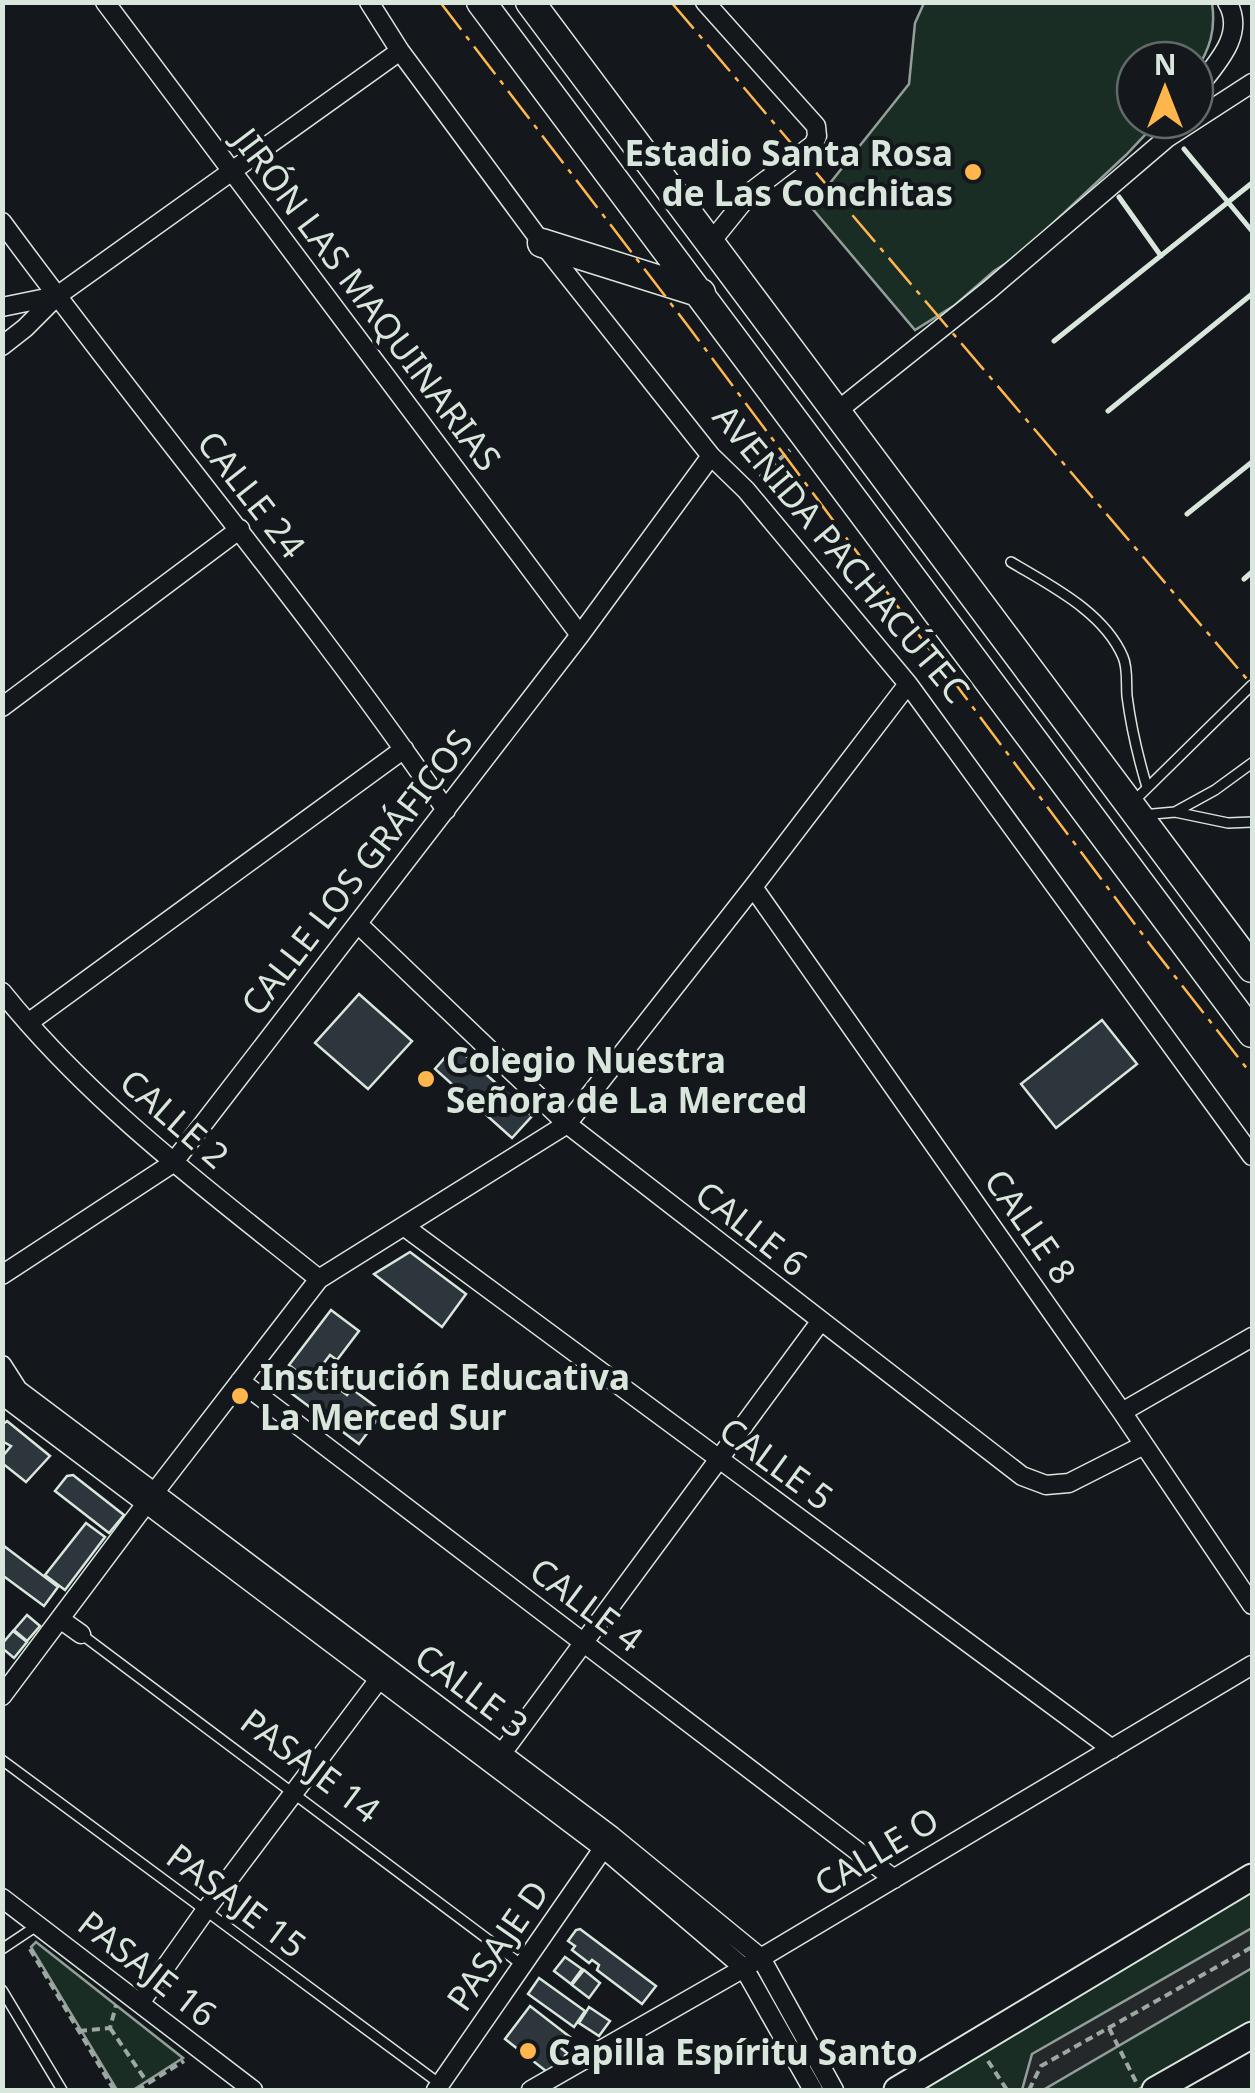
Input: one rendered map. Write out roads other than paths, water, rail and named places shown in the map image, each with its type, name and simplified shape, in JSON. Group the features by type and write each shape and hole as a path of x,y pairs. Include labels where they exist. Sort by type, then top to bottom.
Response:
{"main road":[{"name":"AVENIDA PACHACÚTEC","path":"482,2 1252,1032"},
{"name":"AVENIDA PACHACÚTEC","path":"530,2 1001,634 1139,802 1251,963"},
{"path":"542,243 701,293"}],"street":[{"name":"JIRÓN LAS MAQUINARIAS","path":"105,2 580,635"},
{"name":"AVENIDA PACHACÚTEC","path":"370,2 400,51 542,243 711,456 746,490 908,684 1252,1156"},
{"path":"705,2 816,126 817,136 814,144 752,191 710,243"},
{"path":"1215,66 1232,37 1234,13 1227,2"},
{"path":"2,346 56,296 400,51"},
{"path":"1215,107 1252,83"},
{"path":"836,412 989,290 1166,140"},
{"name":"CALLE 24","path":"2,222 240,529 446,810"},
{"path":"2,307 56,296"},
{"name":"CALLE LOS GRÁFICOS","path":"2,1275 173,1163 580,635 711,456"},
{"path":"2,707 240,529"},
{"path":"2,1696 319,1279 566,1124 908,684"},
{"path":"28,1023 404,749"},
{"name":"CALLE 8","path":"752,888 1122,1412 1252,1605"},
{"name":"CALLE 6","path":"358,924 566,1124 1022,1476 1046,1485 1069,1483 1144,1445"},
{"name":"CALLE 2","path":"2,992 69,1069 173,1163 319,1279"},
{"name":"CALLE 5","path":"405,1228 1112,1749"},
{"path":"497,1759 820,1322"},
{"path":"1122,1412 1252,1337"},
{"name":"CALLE 3","path":"2,1366 7,1395 608,1842 752,1962 834,2090"},
{"name":"CALLE 4","path":"240,1381 894,1878"},
{"name":"PASAJE 14","path":"60,1619 81,1634"},
{"name":"CALLE O","path":"532,2090 1252,1666"},
{"path":"140,2003 384,1673"},
{"name":"PASAJE D","path":"438,2087 608,1842"},
{"path":"897,2090 1252,1877"},
{"name":"PASAJE 16","path":"2,1898 253,2090"},
{"name":"CALLE 3","path":"752,1962 813,2090"},
{"path":"1155,2090 1252,2035"}],"lane":[{"path":"1011,562 1062,593 1105,627 1124,659 1138,758 1139,802"},
{"path":"1139,802 1252,685"},
{"path":"1175,812 1252,763"},
{"path":"1139,802 1228,823 1252,822"},
{"name":"PASAJE 14","path":"81,1634 522,1965"},
{"name":"PASAJE 15","path":"2,1760 438,2087"},
{"path":"2,1949 38,1925"},
{"path":"2,1990 62,2090"}],"place":[{"name":"Estadio Santa Rosa de Las Conchitas","path":"973,172"},
{"name":"Colegio Nuestra Señora de La Merced","path":"426,1079"},
{"name":"Institución Educativa La Merced Sur","path":"240,1396"},
{"name":"Capilla Espíritu Santo","path":"528,2051"}]}
